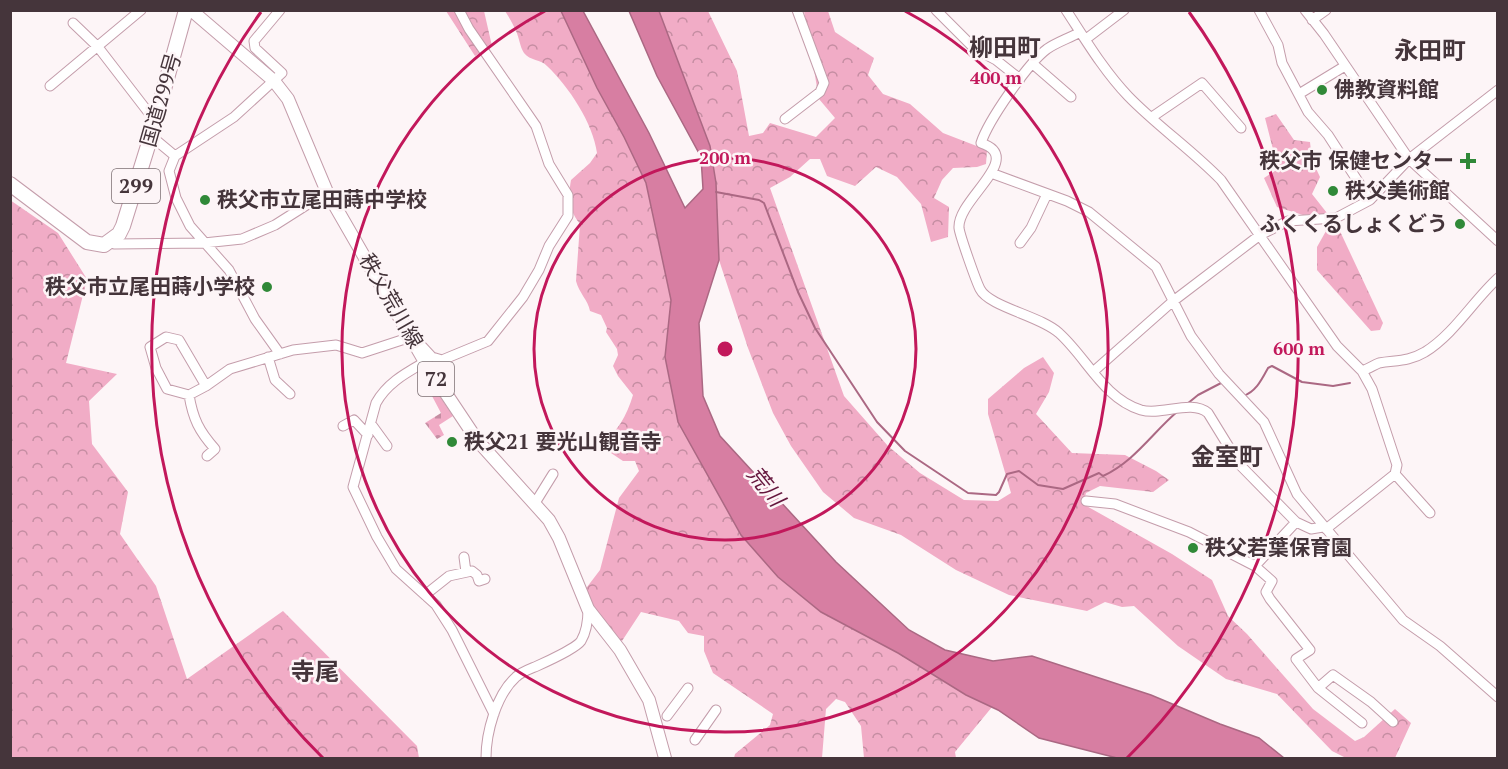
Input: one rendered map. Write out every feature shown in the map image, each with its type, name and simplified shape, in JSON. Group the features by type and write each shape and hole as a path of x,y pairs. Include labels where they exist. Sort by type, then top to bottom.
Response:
{"highway":[{"name":"国道299号","path":"112,240 123,226 186,10"},
{"path":"10,184 87,242 104,245 112,240"}],"main road":[{"name":"秩父荒川線","path":"191,10 274,81 288,99 327,192 425,362 477,440 549,520 559,538 588,609 620,650 649,700 665,759"}],"street":[{"path":"50,86 141,10"},
{"path":"280,10 254,41 255,48 282,73 234,117 175,156 170,171 176,198 190,226 229,270 255,318 280,354"},
{"path":"206,386 179,340 166,337 150,347 156,368 167,389 189,395 206,386 230,369 293,350 336,345 362,353 413,341 419,343 432,357 442,360 488,341 523,297 539,270 549,246 568,216 568,195 549,164 536,126 469,29 459,10"},
{"path":"785,119 820,92 824,83 797,10"},
{"path":"936,10 975,49 996,60 1020,79"},
{"path":"1066,10 1083,36 1128,96 1221,180 1337,346 1362,371 1372,389 1397,465 1395,474 1325,528 1311,529 1296,522 1240,465 1203,408 1145,411 1119,400 1104,386 1094,371 1059,332 1038,319 990,300 981,291 959,228 964,211 991,173 997,155 990,146 981,143 993,117 1020,79 1047,49 1083,36 1125,10"},
{"path":"1259,10 1278,45 1282,63 1308,112 1328,135 1370,200"},
{"path":"1305,10 1409,159 1497,241"},
{"path":"1312,20 1326,10"},
{"path":"73,23 98,47 155,121"},
{"path":"1033,64 1071,97"},
{"path":"1299,94 1346,66"},
{"path":"1152,117 1202,83 1242,128"},
{"path":"1094,371 1172,302 1260,235 1288,220 1336,218 1370,200 1409,159 1497,90"},
{"path":"1489,96 1497,104"},
{"path":"151,136 175,156"},
{"path":"991,173 1089,212 1156,267 1191,336 1219,374 1264,422 1297,494 1403,620 1440,646 1497,697"},
{"path":"112,240 114,244 204,243 251,237 275,225 327,192"},
{"path":"1020,243 1047,194"},
{"path":"1362,371 1378,364 1405,362 1424,353 1442,339 1497,278"},
{"path":"268,357 275,380 290,394"},
{"path":"425,362 388,386 376,403 354,481 355,493 396,569 436,605 452,630 494,714"},
{"path":"189,395 192,415 203,436 215,449 207,456"},
{"path":"343,426 354,420 368,435"},
{"path":"371,424 387,446"},
{"path":"535,503 553,474"},
{"path":"1395,474 1430,513"},
{"path":"1086,501 1115,504 1189,532 1254,566 1272,581 1266,592 1289,626 1310,650 1296,659 1318,688 1362,723"},
{"path":"1254,566 1296,522"},
{"path":"464,557 465,572"},
{"path":"425,595 448,576 472,571 477,575 479,581 485,579"},
{"path":"486,759 486,741 494,714 508,687 517,676 580,643 587,625 588,609"},
{"path":"1318,688 1333,675 1371,702 1393,722"},
{"path":"667,716 688,688"},
{"path":"695,740 716,710"}],"green space":[{"path":"446,11 484,11 492,46 475,56"},
{"path":"505,11 561,11 597,88 646,183 671,300 665,357 821,612 898,653 966,695 992,707 955,752 956,758 864,758 861,726 845,702 836,699 826,709 822,758 734,758 735,754 770,725 773,714 713,673 704,651 704,636 688,633 679,621 641,612 622,641 612,635 584,591 600,570 619,498 639,471 635,461 623,461 599,445 620,423 633,395 613,366 618,355 617,349 606,332 607,328 601,315 590,311 576,281 580,224 572,209 570,186 571,180 590,163 597,153 591,130 564,84 545,64 524,53 515,28"},
{"path":"657,11 708,11 737,71 749,136 763,133 770,123 816,137 835,118 819,99 804,11 828,11 835,32 874,58 868,75 883,94 910,104 943,133 987,150 986,164 977,167 953,168 942,180 934,198 949,207 948,237 931,242 921,204 897,177 876,167 855,186 827,176 820,159 810,159 790,177 770,188 844,396 888,446 920,473 964,500 998,501 1011,493 988,414 988,399 1024,368 1043,357 1054,373 1049,392 1036,414 1072,453 1125,455 1169,480 1153,492 1100,486 1086,493 1083,504 1172,554 1212,580 1228,616 1247,634 1313,709 1355,741 1364,737 1395,709 1411,723 1395,758 1346,758 1332,751 1277,694 1226,679 1178,646 1134,606 1122,607 1105,602 1087,611 1009,595 956,570 901,535 854,518 823,492 791,446 773,413 748,348 719,260 716,183 710,146"},
{"path":"1276,114 1294,140 1310,142 1312,160 1320,177 1312,194 1338,227 1383,323 1380,330 1371,331 1317,270 1317,247 1326,231 1314,214 1303,215 1277,207 1264,178 1278,169 1265,118"},
{"path":"10,200 58,233 87,279 66,363 117,374 89,401 92,444 128,492 120,534 156,586 187,679 283,611 417,746 419,758 11,758"},
{"path":"437,392 453,416 439,425 444,435 437,439 425,423 441,413 432,396"}],"water":[{"name":"荒川","path":"561,11 583,11 649,133 685,208 703,189 701,157 657,76 629,11 659,11 710,146 716,183 719,260 699,323 703,396 720,436 836,562 909,630 945,650 993,661 1032,656 1151,695 1259,738 1284,758 1117,758 1039,738 998,710 966,695 898,653 821,612 778,577 741,535 678,422 665,357 671,300 646,183 597,88"}],"waterway":[{"path":"716,192 759,200 764,203 798,292 815,328 877,422 905,451 968,493 996,495 1007,474 1019,471 1038,485 1063,489 1099,473 1103,476 1125,463 1178,411"},
{"path":"1243,396 1255,388 1268,368 1272,366 1302,382 1333,386 1350,383"},
{"path":"1187,404 1198,395 1223,382"}],"place":[{"name":"佛教資料館","path":"1322,90"},
{"name":"秩父市 保健センター","path":"1468,161"},
{"name":"秩父美術館","path":"1333,191"},
{"name":"秩父市立尾田蒔中学校","path":"205,200"},
{"name":"ふくくるしょくどう","path":"1460,224"},
{"name":"秩父市立尾田蒔小学校","path":"267,287"},
{"name":"秩父21 要光山観音寺","path":"452,442"},
{"name":"秩父若葉保育園","path":"1193,548"}],"district":[{"name":"柳田町","path":"1005,48"},
{"name":"永田町","path":"1430,51"},
{"name":"金室町","path":"1227,457"},
{"name":"寺尾","path":"315,672"}]}
